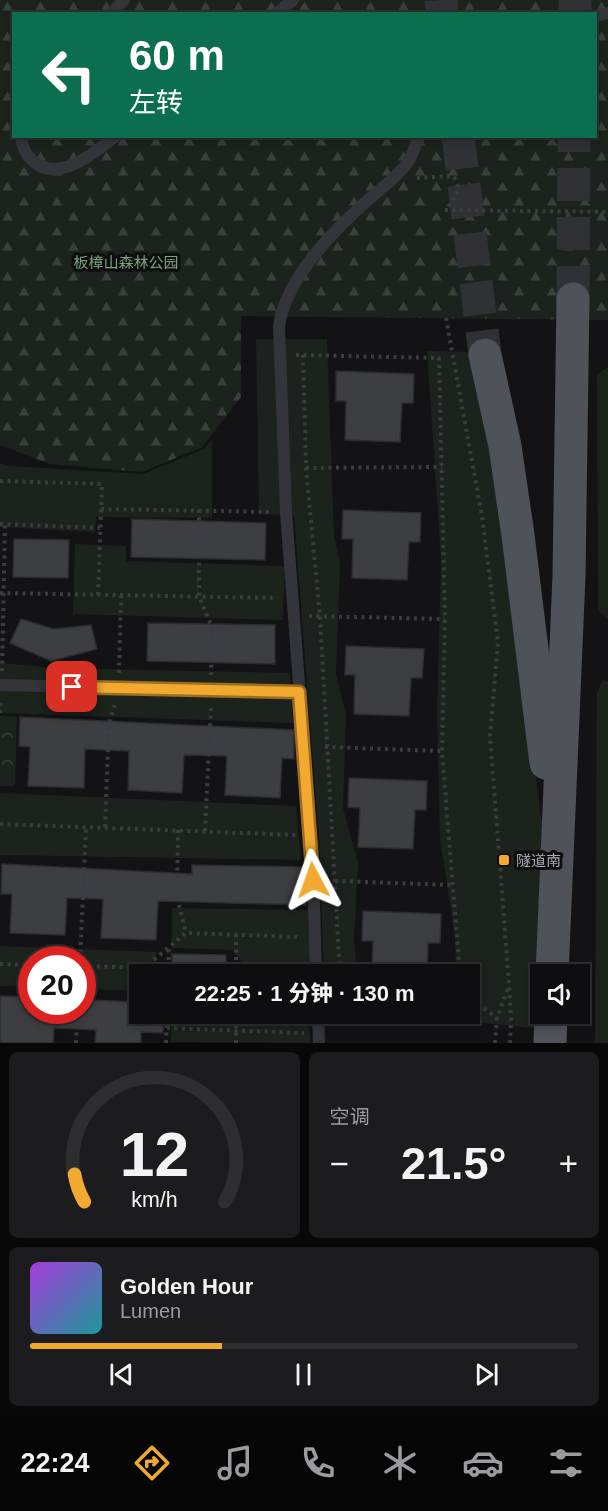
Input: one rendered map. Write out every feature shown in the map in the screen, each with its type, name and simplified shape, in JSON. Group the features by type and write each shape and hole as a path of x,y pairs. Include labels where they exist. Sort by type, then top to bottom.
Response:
{"main road":[{"path":"552,964 569,576 573,299"},
{"path":"484,355 505,446 557,854"},
{"path":"550,1043 551,1024"}],"lane":[{"path":"113,12 124,0"},
{"path":"278,12 293,0"},
{"path":"22,138 26,155 37,165 50,168 68,167 84,160 113,138"},
{"path":"316,964 313,880 286,512 279,326 281,312 300,275 325,244 366,202 393,179 408,160 418,138"},
{"path":"1,685 299,692"}],"path":[{"path":"393,179 453,176 459,182 459,190 445,210 608,212"},
{"path":"446,318 482,516 498,642 490,736 509,984 510,1043"},
{"path":"280,355 439,357 445,619 442,751 459,964"},
{"path":"303,355 306,468 320,616 339,964"},
{"path":"284,468 442,467"},
{"path":"0,481 102,484 98,595"},
{"path":"101,509 311,512"},
{"path":"199,510 199,597 212,627 205,831"},
{"path":"0,713 3,524 100,528"},
{"path":"2,593 292,598"},
{"path":"105,828 109,724 119,688 121,596"},
{"path":"294,616 445,619"},
{"path":"303,746 442,751"},
{"path":"0,824 332,836"},
{"path":"81,946 86,827"},
{"path":"178,830 177,897 186,933"},
{"path":"313,880 452,885"},
{"path":"96,966 144,968 186,933 315,937"},
{"path":"236,935 236,964"},
{"path":"168,964 169,947"},
{"path":"0,964 18,965"},
{"path":"495,1043 497,1018 509,984"},
{"path":"480,1006 497,1018"},
{"path":"76,1043 77,1024"},
{"path":"166,1043 167,1024"},
{"path":"236,1024 236,1043"},
{"path":"167,1028 236,1030 319,1038"}],"green space":[{"name":"板樟山森林公园","path":"0,0 608,0 608,320 241,316 241,397 202,447 142,472 50,464 0,445"},
{"path":"256,339 327,339 334,536 340,563 336,674 346,715 343,808 358,863 354,939 356,964 324,964 319,839 294,515 259,514"},
{"path":"427,351 478,352 546,852 541,964 530,964 530,1024 540,1024 540,1029 480,1023 480,964 456,964 455,937 440,838 437,714 441,558"},
{"path":"608,367 608,619 598,610 597,374"},
{"path":"212,440 212,518 96,517 95,532 0,527 0,463 10,466 143,474 204,449"},
{"path":"75,544 126,546 126,561 285,566 283,620 73,614"},
{"path":"0,663 55,668 290,673 293,723 0,713"},
{"path":"602,680 608,681 608,1043 595,1043 597,694"},
{"path":"0,716 17,717 15,786 0,786"},
{"path":"0,793 296,806 301,860 0,855"},
{"path":"172,908 310,910 311,964 243,964 232,950 172,948"},
{"path":"0,946 18,947 18,987 0,986"},
{"path":"96,950 156,952 155,964 129,964 129,991 96,989"},
{"path":"171,1024 309,1024 310,1043 171,1042"}],"building":[{"path":"336,371 414,374 413,403 402,403 400,442 345,440 346,401 336,401"},
{"path":"343,510 421,513 420,542 409,542 407,580 352,578 353,539 342,539"},
{"path":"132,519 266,523 265,560 131,557"},
{"path":"14,539 69,540 68,578 13,577"},
{"path":"21,619 54,629 91,625 97,649 51,661 10,643"},
{"path":"148,623 275,625 275,664 147,661"},
{"path":"346,646 424,649 422,678 411,678 409,716 354,714 355,675 345,675"},
{"path":"20,717 294,730 294,759 282,758 280,798 225,795 227,756 184,755 182,793 128,790 129,751 85,749 84,788 28,786 30,747 19,746"},
{"path":"349,778 427,781 426,810 415,810 413,849 358,847 360,808 348,807"},
{"path":"2,864 192,874 192,865 305,867 306,905 158,901 156,940 101,938 103,899 67,898 65,935 10,933 12,894 1,894"},
{"path":"363,911 441,914 440,943 428,943 427,964 372,964 373,941 362,941"},
{"path":"172,954 226,955 226,964 172,964"},
{"path":"0,996 18,997 18,1024 96,1024 96,1000 129,1002 129,1024 163,1024 163,1033 141,1032 141,1043 95,1043 96,1030 54,1028 53,1043 0,1043"}],"tunnel":[{"path":"441,0 442,12"},
{"path":"575,0 575,12"},
{"path":"458,138 485,355"},
{"path":"573,299 574,138"}],"place":[{"name":"隧道南","path":"504,860"}],"route":[{"path":"72,687 299,692 313,880"}]}
